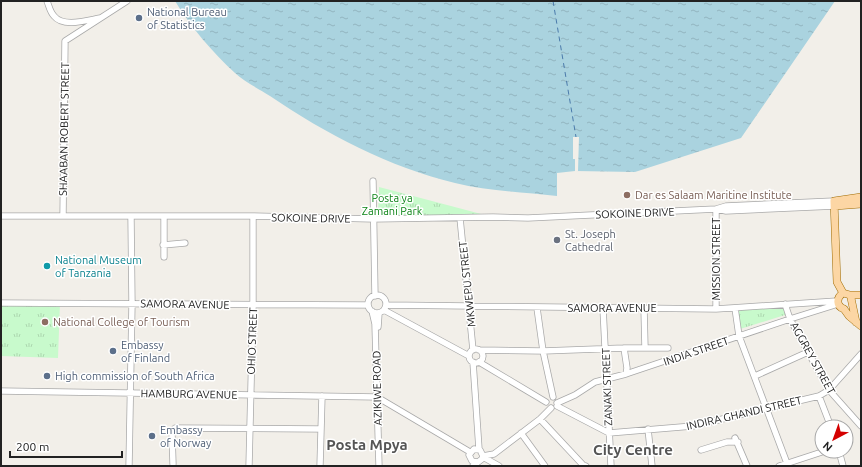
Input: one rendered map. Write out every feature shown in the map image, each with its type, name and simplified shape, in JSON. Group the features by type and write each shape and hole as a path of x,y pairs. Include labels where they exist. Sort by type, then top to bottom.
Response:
{"main road":[{"path":"835,203 861,198"},
{"path":"835,203 861,204"},
{"path":"835,203 837,282 849,298 859,324"},
{"path":"859,324 849,316 838,303 861,295"},
{"path":"844,309 849,298"}],"street":[{"path":"47,1 54,16 63,21 75,22 102,18 127,1"},
{"name":"SHAABAN ROBERT STREET","path":"63,216 65,42 102,18"},
{"path":"372,181 375,296"},
{"name":"SOKOINE DRIVE","path":"1,216 253,216 374,219 493,217 560,218 590,214 716,209 726,211 835,203"},
{"name":"MISSION STREET","path":"716,209 716,309"},
{"name":"OHIO STREET","path":"248,466 253,305 253,216"},
{"path":"129,466 132,304 131,217"},
{"path":"164,217 164,257"},
{"name":"MKWEPU STREET","path":"460,218 476,350 483,355 476,362 479,450"},
{"path":"163,245 186,243"},
{"path":"383,309 382,297 375,296 370,300 368,305 372,311 383,309 469,356 476,350 543,351 668,348"},
{"name":"SAMORA AVENUE","path":"1,302 368,305"},
{"name":"SAMORA AVENUE","path":"383,309 470,306 716,309 785,304 838,303"},
{"name":"INDIA STREET","path":"550,408 575,395 595,382 626,374 838,303"},
{"name":"AGGREY STREET","path":"785,304 790,319 829,390 861,426"},
{"path":"537,308 543,351 553,397 557,404 609,433"},
{"name":"ZANAKI STREET","path":"603,308 611,466"},
{"path":"644,308 645,348"},
{"path":"735,308 739,336 788,465"},
{"name":"AZIKIWE ROAD","path":"379,466 377,322 383,309"},
{"name":"AZIKIWE ROAD","path":"372,311 375,324 382,466"},
{"path":"624,348 627,368 626,374"},
{"path":"755,376 808,352"},
{"name":"INDIRA GHANDI STREET","path":"609,433 690,426 819,396 829,390 861,354"},
{"name":"MKWEPU STREET","path":"469,356 476,362"},
{"path":"476,362 546,402 550,408 540,419 494,454 477,461"},
{"name":"HAMBURG AVENUE","path":"1,391 378,397"},
{"path":"320,466 322,396"},
{"path":"819,396 828,419"},
{"path":"378,397 470,452 477,461 494,466"},
{"path":"546,402 553,397"},
{"path":"540,419 583,466"},
{"path":"172,464 172,433 175,428 321,429"},
{"path":"648,429 652,466"},
{"path":"521,433 545,466"},
{"path":"701,450 737,440 747,466"},
{"path":"470,452 474,449 479,450 477,461"},
{"path":"779,466 788,465 814,455"},
{"path":"477,461 498,466"}],"green space":[{"name":"Posta ya Zamani Park","path":"379,187 485,215 378,218"},
{"path":"60,303 58,358 1,356 1,304"},
{"path":"784,306 785,315 740,329 736,310"}],"water":[{"path":"175,1 835,1 741,138 635,172 575,171 557,173 557,196 493,190 455,183 406,168 359,148 291,110 235,73 202,39"}],"pier":[{"path":"573,137 579,137 578,171 575,171 575,159 573,159"}],"ferry route":[{"path":"553,1 576,137"}],"place":[{"name":"National Bureau of Statistics","path":"139,18"},
{"name":"Dar es Salaam Maritine Institute","path":"627,195"},
{"name":"St. Joseph Cathedral","path":"557,240"},
{"name":"National Museum of Tanzania","path":"47,266"},
{"name":"National College of Tourism","path":"45,322"},
{"name":"Embassy of Finland","path":"113,351"},
{"name":"High commission of South Africa","path":"47,376"},
{"name":"Embassy of Norway","path":"152,436"}],"district":[{"name":"Posta Mpya","path":"367,445"},
{"name":"City Centre","path":"633,450"}]}
